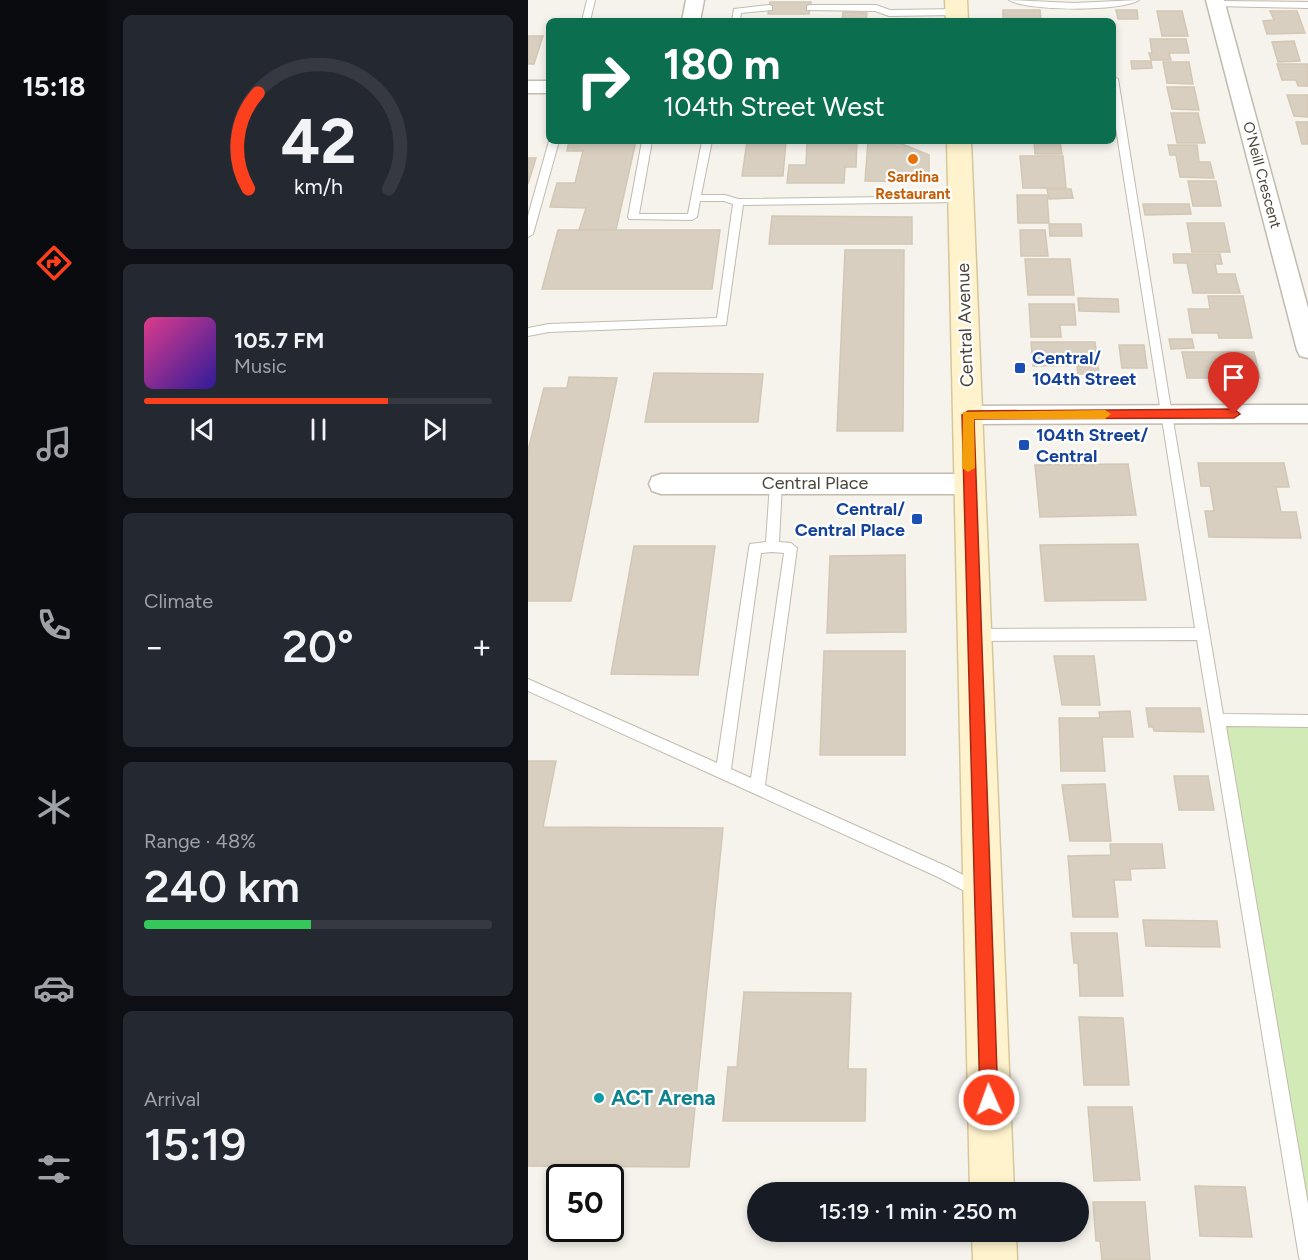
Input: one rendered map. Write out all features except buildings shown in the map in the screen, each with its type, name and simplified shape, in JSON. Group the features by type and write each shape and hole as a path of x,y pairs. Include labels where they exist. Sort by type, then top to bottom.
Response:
{"main road":[{"name":"Central Avenue","path":"959,144 992,1182"},
{"path":"994,1242 995,1260"}],"street":[{"path":"692,18 695,0"},
{"name":"O'Neill Crescent","path":"1216,2 1308,350"},
{"path":"528,87 546,87"},
{"path":"968,415 1308,414"},
{"name":"Central Place","path":"661,484 968,484"}],"lane":[{"path":"587,18 591,0"},
{"path":"1012,0 1030,4 1079,4 1102,10 1135,0"},
{"path":"1216,2 1308,5"},
{"path":"736,18 737,11 769,8"},
{"path":"810,8 876,8 889,17 957,11"},
{"path":"831,8 831,18"},
{"path":"1116,98 1166,414 1308,1257"},
{"path":"528,234 553,144"},
{"path":"646,144 633,217 692,217 706,144"},
{"path":"695,198 725,198 738,202 961,199"},
{"path":"528,332 549,328 722,322 738,202"},
{"path":"772,548 776,483"},
{"path":"723,772 755,548 791,548 757,789"},
{"path":"973,635 1204,634"},
{"path":"528,685 943,872 982,892"},
{"path":"1219,720 1308,721"}],"green space":[{"path":"1219,720 1308,721 1308,1203"}],"slow traffic":[{"path":"968,468 968,415 1105,414"}],"place":[{"name":"Sardina Restaurant","path":"913,159"},
{"name":"Central/ 104th Street","path":"1020,368"},
{"name":"104th Street/ Central","path":"1024,445"},
{"name":"Central/ Central Place","path":"917,519"},
{"name":"ACT Arena","path":"599,1098"}],"route":[{"path":"989,1100 968,484 968,415 1234,414"}]}
